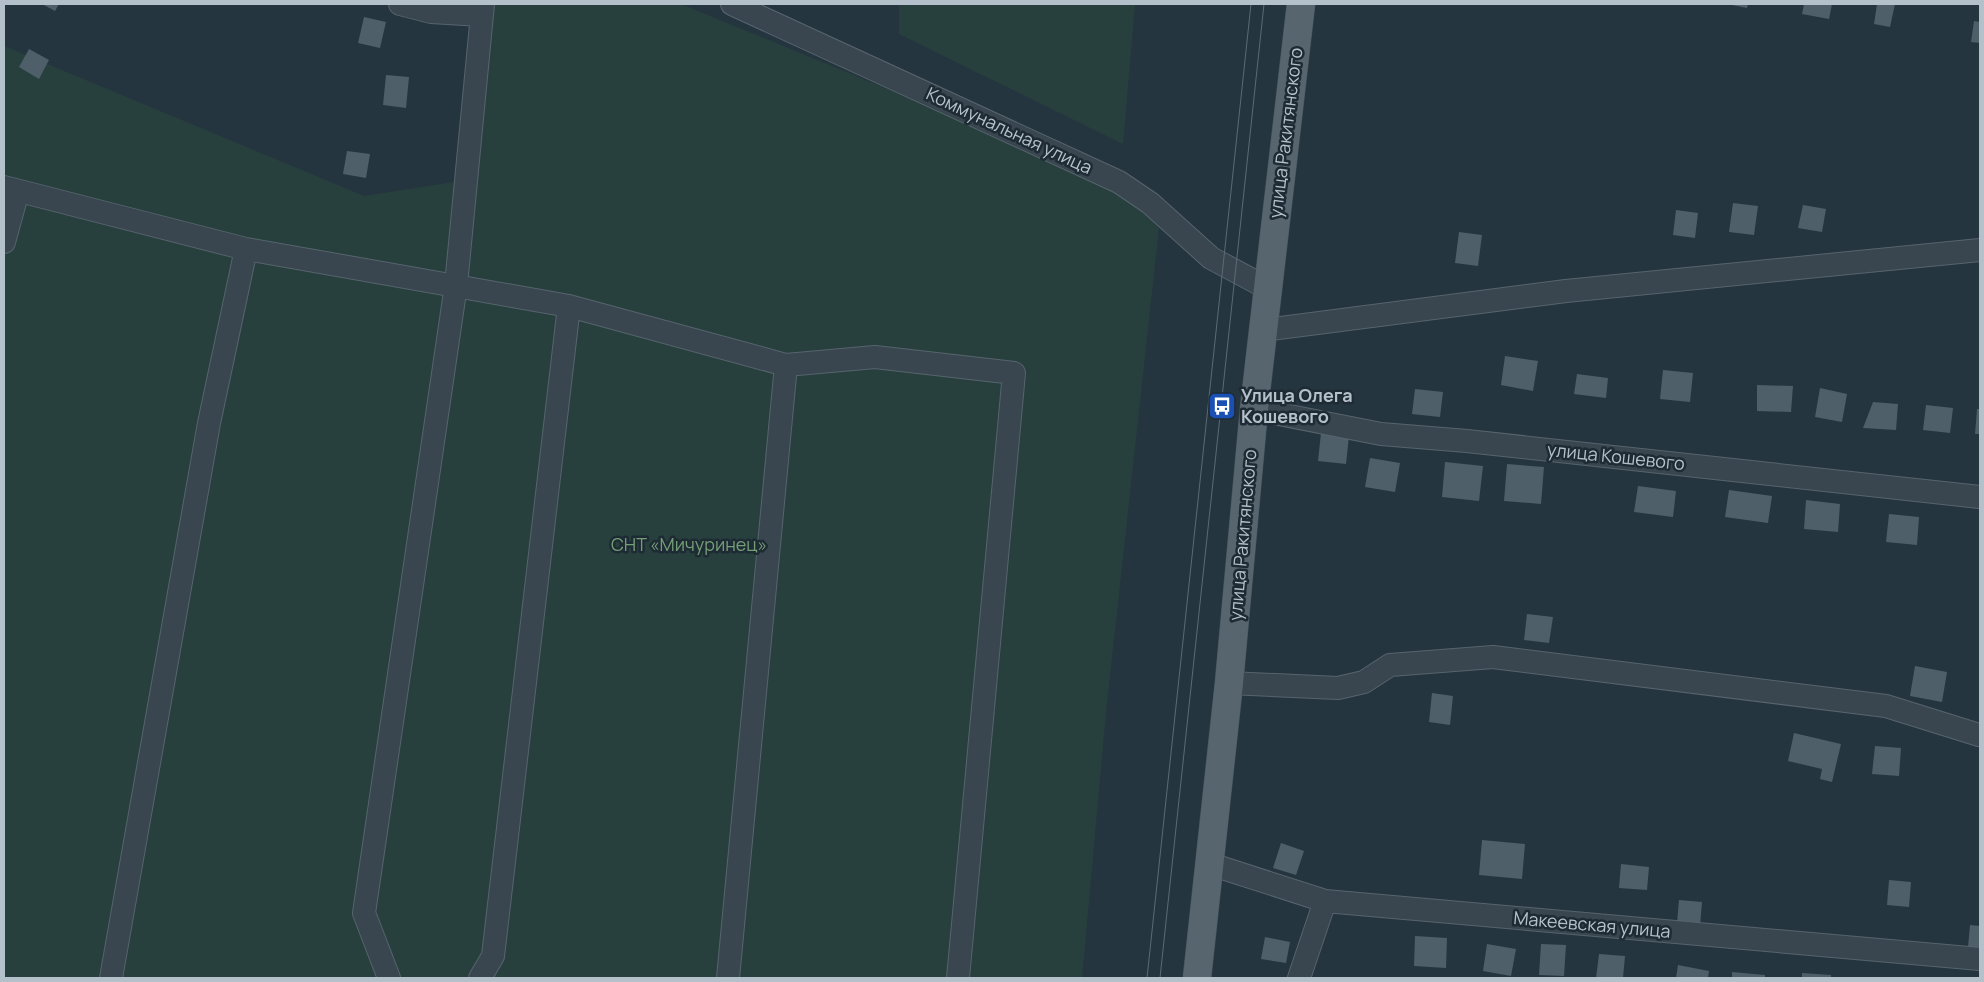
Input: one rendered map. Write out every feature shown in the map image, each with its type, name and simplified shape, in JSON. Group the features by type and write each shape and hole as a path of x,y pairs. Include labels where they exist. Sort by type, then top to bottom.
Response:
{"main road":[{"name":"улица Ракитянского","path":"1197,978 1229,683 1254,409 1301,4"}],"street":[{"path":"389,978 364,913 456,285 482,10 431,12 400,4"},
{"name":"Коммунальная улица","path":"732,4 1119,182 1150,202 1210,258 1267,288"},
{"path":"4,242 11,189 246,249 569,306 786,365 875,357 1014,373 958,978"},
{"path":"111,978 209,423 246,249"},
{"path":"1264,330 1566,291 1980,250"},
{"path":"480,978 493,956 569,306"},
{"path":"728,978 786,365"},
{"name":"улица Кошевого","path":"1254,409 1381,434 1477,442 1980,497"},
{"path":"1229,683 1338,688 1364,682 1390,665 1493,657 1886,706 1979,735"},
{"name":"Макеевская улица","path":"1210,864 1325,901 1980,959"},
{"path":"1299,978 1325,901"}],"green space":[{"name":"СНТ «Мичуринец»","path":"493,4 681,4 1106,179 1133,201 1159,228 1106,712 1082,978 4,978 4,46 364,196 454,182"},
{"path":"899,4 1135,4 1123,144 899,34"}],"building":[{"path":"42,4 59,4 55,11"},
{"path":"1727,4 1748,4 1747,8"},
{"path":"1804,4 1832,4 1829,19 1802,14"},
{"path":"1877,4 1895,4 1890,27 1874,24"},
{"path":"364,17 386,22 380,48 358,43"},
{"path":"1974,21 1980,22 1980,43 1971,42"},
{"path":"29,49 49,60 39,79 19,67"},
{"path":"386,75 409,77 406,108 383,105"},
{"path":"347,151 370,154 366,178 343,174"},
{"path":"1733,203 1758,206 1754,235 1729,232"},
{"path":"1803,205 1826,209 1822,232 1798,228"},
{"path":"1676,210 1698,213 1695,238 1673,235"},
{"path":"1459,232 1482,235 1478,266 1455,263"},
{"path":"1505,356 1538,361 1533,391 1501,385"},
{"path":"1663,370 1693,373 1690,402 1660,399"},
{"path":"1577,374 1608,378 1606,398 1574,394"},
{"path":"1757,385 1793,386 1791,412 1757,411"},
{"path":"1820,388 1847,394 1842,422 1815,417"},
{"path":"1415,389 1443,392 1440,417 1412,414"},
{"path":"1873,402 1898,404 1896,430 1863,428"},
{"path":"1926,405 1953,408 1950,433 1923,430"},
{"path":"1977,409 1980,409 1980,434 1975,434"},
{"path":"1321,433 1349,436 1346,464 1318,461"},
{"path":"1370,458 1400,463 1395,492 1365,487"},
{"path":"1445,462 1483,466 1479,501 1442,497"},
{"path":"1507,464 1544,467 1541,504 1504,501"},
{"path":"1638,486 1676,491 1673,517 1634,512"},
{"path":"1729,490 1772,496 1768,523 1725,517"},
{"path":"1806,500 1840,504 1838,532 1804,529"},
{"path":"1889,514 1919,517 1917,545 1886,542"},
{"path":"1527,614 1553,617 1549,643 1524,640"},
{"path":"1915,666 1947,672 1942,702 1910,696"},
{"path":"1432,693 1453,696 1450,725 1429,722"},
{"path":"1794,733 1841,744 1832,782 1820,779 1822,769 1788,761"},
{"path":"1875,746 1901,748 1899,776 1872,774"},
{"path":"1482,840 1525,844 1522,879 1479,875"},
{"path":"1281,843 1304,851 1296,875 1273,868"},
{"path":"1621,864 1649,867 1647,890 1619,888"},
{"path":"1889,880 1911,882 1909,907 1887,905"},
{"path":"1679,900 1702,902 1700,926 1677,923"},
{"path":"1970,925 1980,926 1980,948 1968,947"},
{"path":"1415,936 1447,938 1446,968 1414,966"},
{"path":"1265,937 1290,942 1286,963 1261,959"},
{"path":"1487,944 1516,949 1511,976 1483,971"},
{"path":"1541,944 1566,945 1564,976 1539,975"},
{"path":"1599,954 1625,956 1623,978 1596,978"},
{"path":"1678,965 1709,971 1708,978 1676,978"},
{"path":"1732,972 1765,975 1765,978 1732,978"},
{"path":"1802,973 1831,975 1831,978 1802,978"}],"tram line":[{"path":"1147,978 1251,4"},
{"path":"1160,978 1264,4"}],"place":[{"name":"Улица Олега Кошевого","path":"1222,406"}]}
